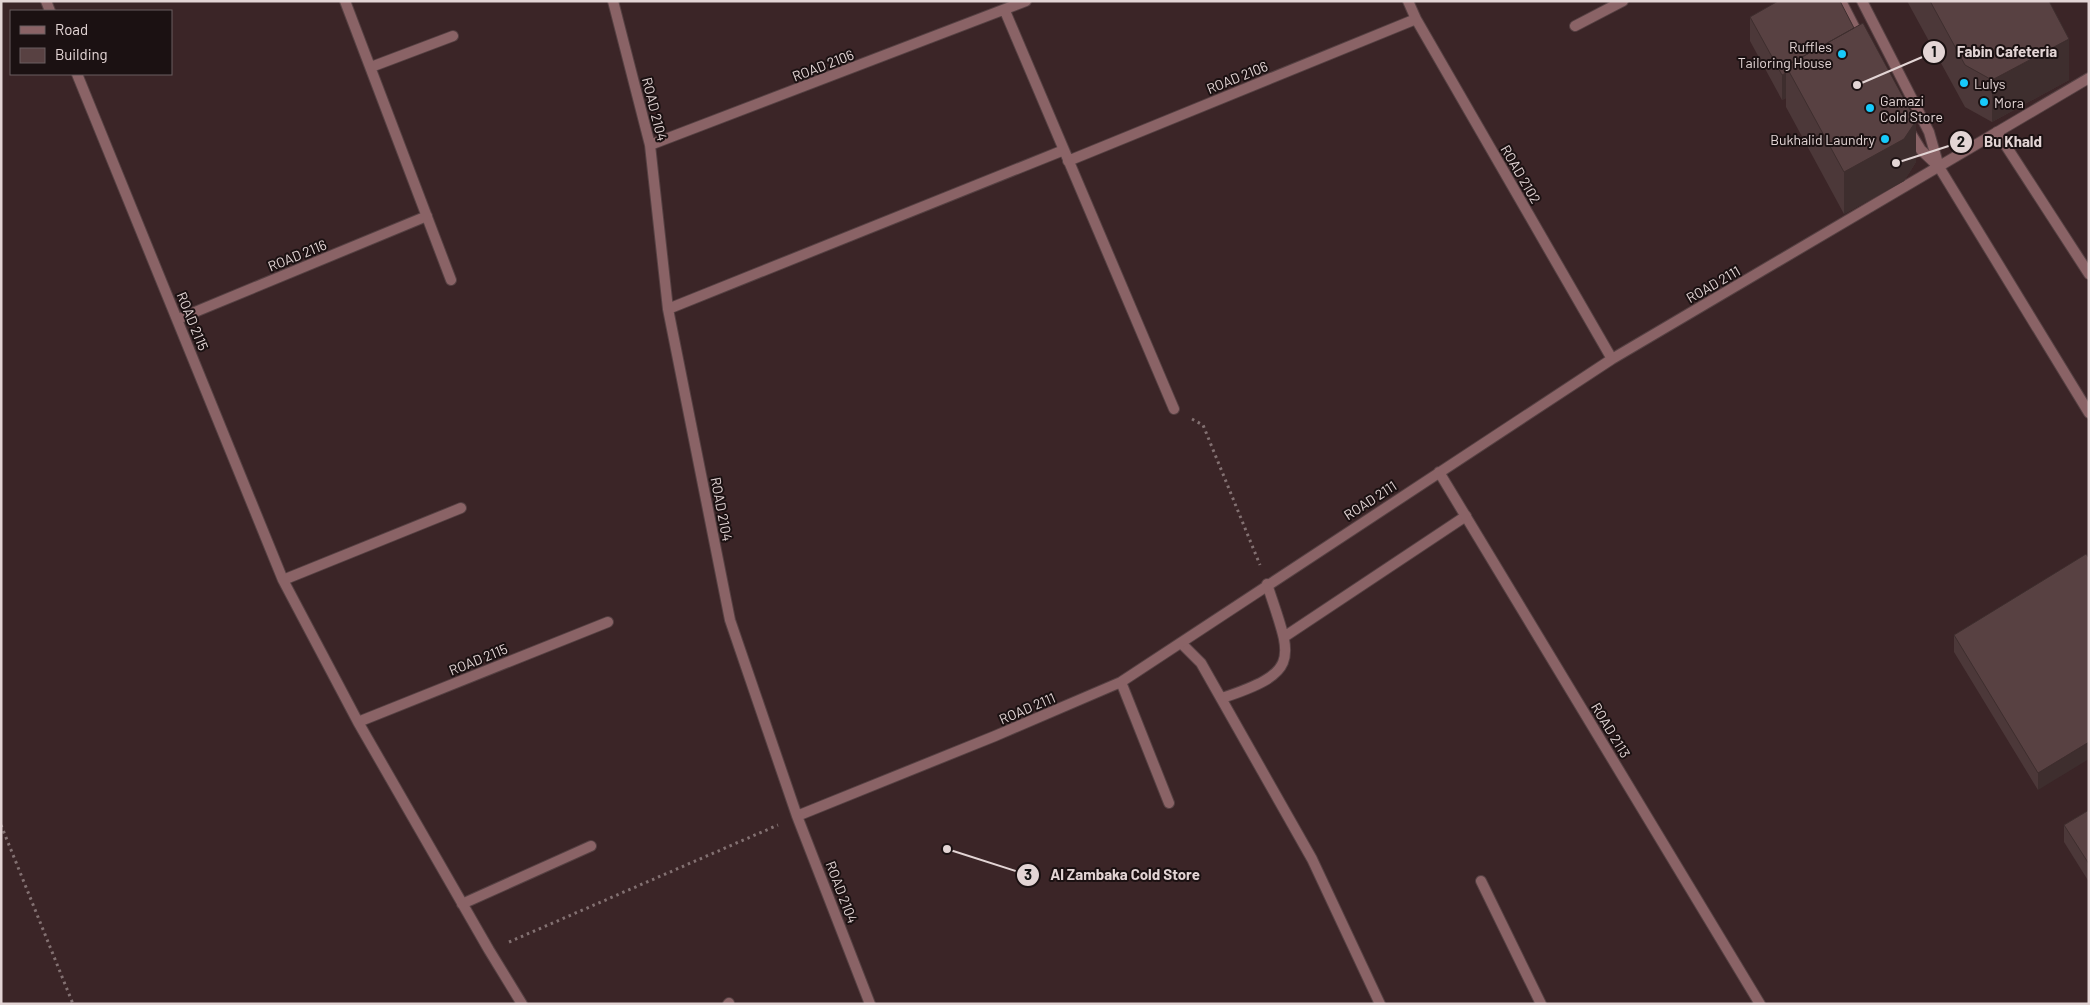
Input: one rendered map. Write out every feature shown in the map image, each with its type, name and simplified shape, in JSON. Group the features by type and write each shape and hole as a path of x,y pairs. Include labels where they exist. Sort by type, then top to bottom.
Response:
{"street":[{"path":"346,1 451,280"},
{"name":"ROAD 2104","path":"613,1 650,145 668,309 730,620 797,816 870,1004"},
{"name":"ROAD 2106","path":"650,145 1005,11 1026,1"},
{"name":"ROAD 2102","path":"1408,1 1416,19 1612,359"},
{"path":"1576,26 1622,1"},
{"path":"1841,1 1868,54"},
{"path":"1862,1 1929,132 1939,167"},
{"path":"1005,11 1174,409"},
{"name":"ROAD 2106","path":"1068,161 1416,19"},
{"path":"370,67 453,36"},
{"name":"ROAD 2115","path":"76,75 178,319 248,498 283,580 358,722 462,904 522,1004"},
{"name":"ROAD 2111","path":"797,816 995,736 1121,682 1182,644 1267,584 1612,359 2089,78"},
{"path":"1904,121 1921,150 1939,167 2089,413"},
{"path":"1997,132 2089,274"},
{"path":"668,309 1064,150"},
{"name":"ROAD 2116","path":"178,319 428,216"},
{"name":"ROAD 2113","path":"1439,472 1760,1004"},
{"path":"283,580 461,508"},
{"path":"1284,637 1466,516"},
{"path":"1222,698 1256,687 1276,674 1287,656 1284,637 1267,584"},
{"name":"ROAD 2115","path":"358,722 608,622"},
{"path":"1182,644 1201,663 1312,859 1380,1004"},
{"path":"1121,682 1169,803"},
{"path":"462,904 591,846"},
{"path":"1481,881 1542,1004"}],"path":[{"path":"1174,409 1203,425 1267,584"},
{"path":"489,950 797,816"},
{"path":"1,825 73,1004"}],"building":[{"path":"1778,1 1840,1 1854,28 1786,66 1786,73 1782,75 1750,17"},
{"path":"1930,1 2049,1 2069,39 1992,80 1965,65"},
{"path":"1863,23 1916,121 1904,139 1844,172 1786,66"},
{"path":"2086,554 2089,558 2089,742 2038,773 1954,635"},
{"path":"2089,810 2089,864 2064,825"}],"place":[{"name":"Ruffles Tailoring House","path":"1842,54"},
{"name":"Lulys","path":"1964,83"},
{"name":"Fabin Cafeteria","path":"1857,85"},
{"name":"Mora","path":"1984,102"},
{"name":"Gamazi Cold Store","path":"1870,108"},
{"name":"Bukhalid Laundry","path":"1885,139"},
{"name":"Bu Khald","path":"1896,163"},
{"name":"Al Zambaka Cold Store","path":"947,849"}]}
